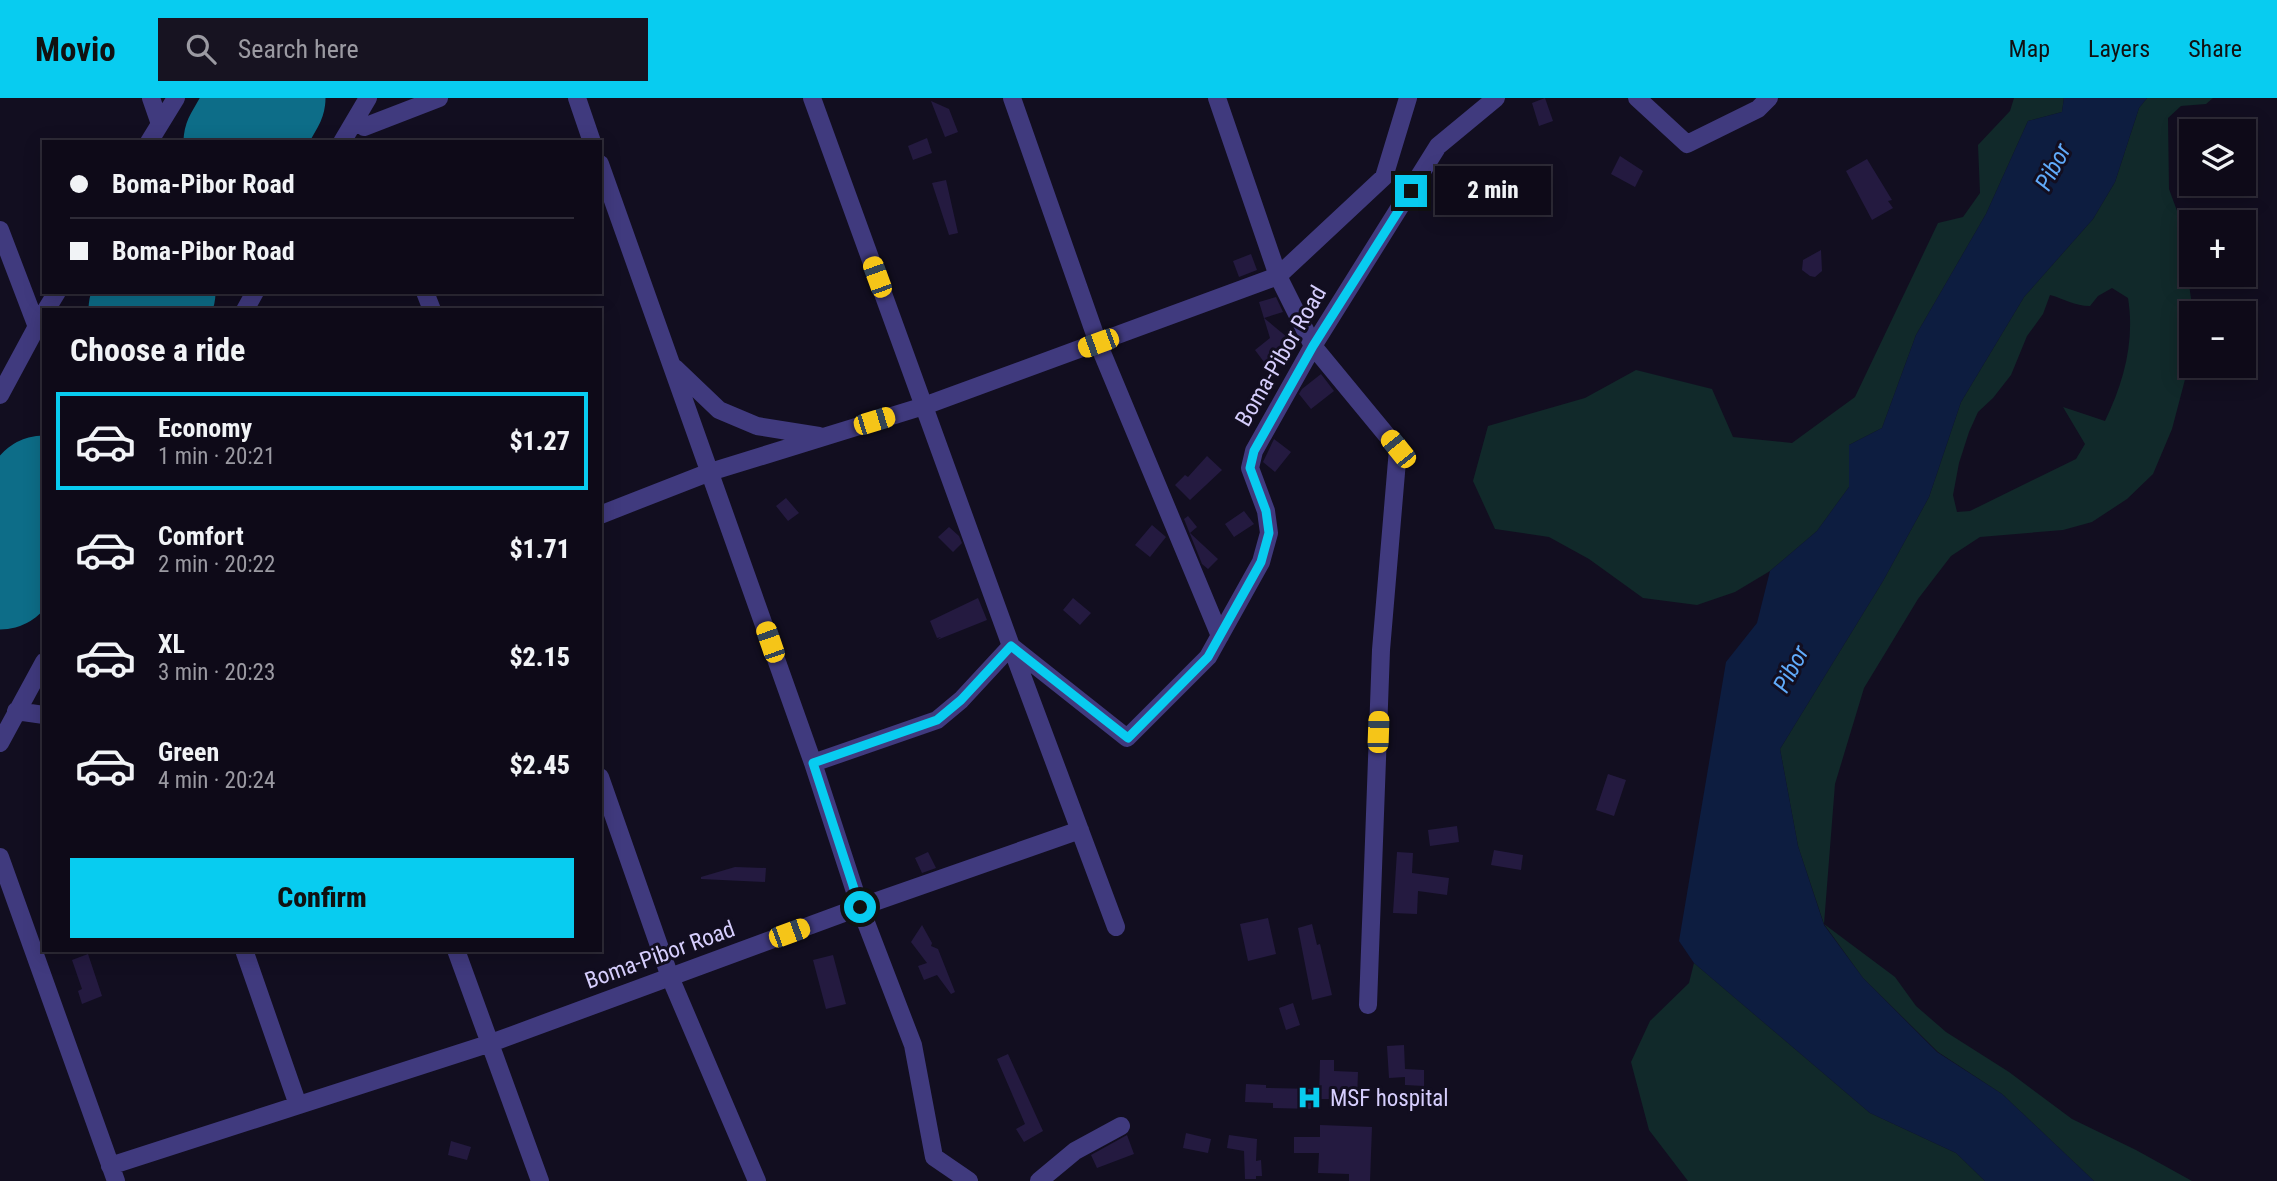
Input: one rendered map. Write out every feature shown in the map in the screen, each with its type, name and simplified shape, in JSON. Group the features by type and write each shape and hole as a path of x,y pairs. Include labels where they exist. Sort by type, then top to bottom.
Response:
{"street":[{"path":"151,98 160,124"},
{"path":"150,140 176,98"},
{"path":"344,140 365,120 439,98"},
{"path":"577,98 591,140"},
{"path":"812,98 1116,927"},
{"path":"1012,98 1098,343 1220,636"},
{"path":"1217,98 1278,276 1313,346 1398,449 1381,650 1368,1005"},
{"path":"602,513 710,472 924,406 1278,276 1384,177 1408,98"},
{"name":"Boma-Pibor Road","path":"1011,646 1128,738 1208,657 1261,562 1269,533 1266,511 1250,468 1254,451 1313,346 1438,146 1496,98"},
{"path":"1637,98 1687,144 1758,109 1769,98"},
{"path":"602,170 813,763 860,907 913,1045 934,1157 969,1181"},
{"path":"0,230 42,317 0,395"},
{"path":"672,366 719,410 757,426 823,437"},
{"path":"813,763 937,720 961,700 1011,646"},
{"path":"0,743 42,666"},
{"path":"16,711 42,715"},
{"path":"602,783 670,977 757,1181"},
{"name":"Boma-Pibor Road","path":"113,1174 298,1105 491,1043 860,907 1080,830"},
{"path":"0,857 113,1174"},
{"path":"245,952 298,1105"},
{"path":"457,952 540,1181"},
{"path":"1039,1181 1075,1151 1121,1126"}],"green space":[{"path":"2014,98 2064,98 2062,112 2028,121 1986,214 1916,335 1882,428 1849,445 1849,487 1817,531 1770,571 1735,592 1697,605 1643,598 1589,559 1549,537 1495,529 1473,481 1488,426 1585,398 1636,370 1712,389 1733,437 1792,443 1855,397 1938,223 1963,217 1980,193 1978,145 2010,111"},
{"path":"2147,98 2213,98 2206,104 2181,106 2168,118 2169,189 2179,216 2179,287 2189,287 2191,301 2179,301 2179,378 2185,378 2172,429 2153,474 2127,499 2092,522 2063,530 1980,537 1951,556 1918,599 1864,688 1835,784 1824,924 1798,846 1780,749 1883,581 1929,497 1961,402 2024,297 2093,219 2115,182 2139,108","holes":["2112,288 2128,298 2130,314 2126,361 2118,391 2105,421 2063,407 2085,444 2076,459 1970,511 1957,512 1953,495 1969,432 1978,412 2011,375 2027,336 2043,314 2050,295 2074,304 2090,306 2098,296"]},
{"path":"1824,924 1895,977 1916,1006 1946,1032 2009,1072 2072,1119 2192,1181 2094,1181 2002,1094 1938,1052 1863,978"},
{"path":"1694,963 1870,1113 1956,1153 1985,1181 1688,1181 1649,1130 1631,1062 1650,1021 1689,983"}],"water":[{"name":"Pibor","path":"2064,98 2147,98 2139,108 2115,182 2093,219 2024,297 1961,402 1929,497 1883,581 1780,749 1798,846 1824,925 1863,978 1937,1052 2002,1094 2094,1181 1985,1181 1956,1153 1870,1113 1694,963 1679,941 1726,662 1757,623 1770,571 1817,531 1849,487 1849,445 1882,428 1916,335 1986,214 2028,121 2062,112"}],"building":[{"path":"1545,98 1553,121 1539,126 1532,103"},
{"path":"931,101 949,109 958,132 945,137"},
{"path":"927,138 932,153 913,160 908,146"},
{"path":"1620,156 1643,171 1635,187 1611,174"},
{"path":"1867,159 1892,200 1888,201 1893,208 1872,220 1846,171"},
{"path":"946,180 958,233 949,235 932,183"},
{"path":"1821,250 1822,271 1815,277 1810,276 1802,270 1803,260"},
{"path":"1251,254 1257,270 1239,277 1233,261"},
{"path":"1276,297 1283,312 1264,318 1293,342 1270,370 1255,350 1270,338 1259,302"},
{"path":"1321,374 1334,391 1311,409 1299,394"},
{"path":"1274,439 1291,452 1275,472 1263,462"},
{"path":"1207,456 1222,470 1190,500 1175,485 1185,475 1188,477"},
{"path":"786,498 799,513 788,521 776,506"},
{"path":"1244,511 1254,524 1234,537 1225,524"},
{"path":"1188,516 1197,527 1190,533 1218,559 1208,569 1202,564 1184,519"},
{"path":"1152,525 1166,537 1150,557 1135,545"},
{"path":"949,527 962,543 953,552 938,537"},
{"path":"978,598 987,620 937,640 941,637 937,638 930,621"},
{"path":"1073,598 1091,613 1080,625 1063,610"},
{"path":"1608,774 1626,780 1614,816 1596,810"},
{"path":"1457,826 1459,842 1430,846 1428,830"},
{"path":"1494,850 1523,855 1521,870 1491,865"},
{"path":"928,852 936,868 922,873 915,858"},
{"path":"1397,852 1413,853 1412,873 1449,878 1447,895 1418,891 1417,914 1393,913"},
{"path":"735,867 766,868 765,882 701,879 701,877"},
{"path":"1268,918 1276,954 1248,961 1240,924"},
{"path":"1312,924 1317,945 1320,944 1332,995 1312,1000 1298,928"},
{"path":"922,925 932,943 931,946 938,949 955,992 951,994 937,975 924,980 918,966 927,963 911,942"},
{"path":"88,954 102,996 82,1004 78,991 82,989 72,960"},
{"path":"833,955 846,1004 826,1009 813,960"},
{"path":"1293,1003 1300,1025 1286,1030 1279,1008"},
{"path":"1404,1045 1405,1069 1424,1070 1424,1086 1405,1085 1405,1077 1389,1078 1387,1046"},
{"path":"1008,1054 1043,1131 1024,1142 1016,1129 1025,1124 997,1059"},
{"path":"1320,1060 1334,1060 1334,1071 1358,1072 1357,1099 1319,1099"},
{"path":"1246,1084 1266,1085 1266,1088 1316,1089 1315,1109 1273,1108 1273,1103 1245,1102"},
{"path":"1320,1125 1372,1127 1370,1181 1349,1181 1349,1174 1318,1173 1319,1153 1294,1153 1294,1137 1320,1137"},
{"path":"1186,1133 1211,1139 1208,1153 1183,1148"},
{"path":"1127,1135 1134,1154 1097,1168 1091,1155"},
{"path":"1229,1135 1257,1139 1256,1161 1261,1160 1262,1176 1245,1179 1244,1151 1227,1148"},
{"path":"451,1141 471,1147 467,1160 448,1155"}],"runway":[{"path":"243,140 267,98"},
{"path":"148,308 156,294"},
{"path":"0,571 42,498"}],"place":[{"name":"MSF hospital","path":"1310,1098"}],"route":[{"path":"860,907 813,763 937,720 961,700 1011,646 1128,738 1208,657 1261,562 1269,533 1266,511 1250,468 1254,451 1313,346 1411,191"}]}
